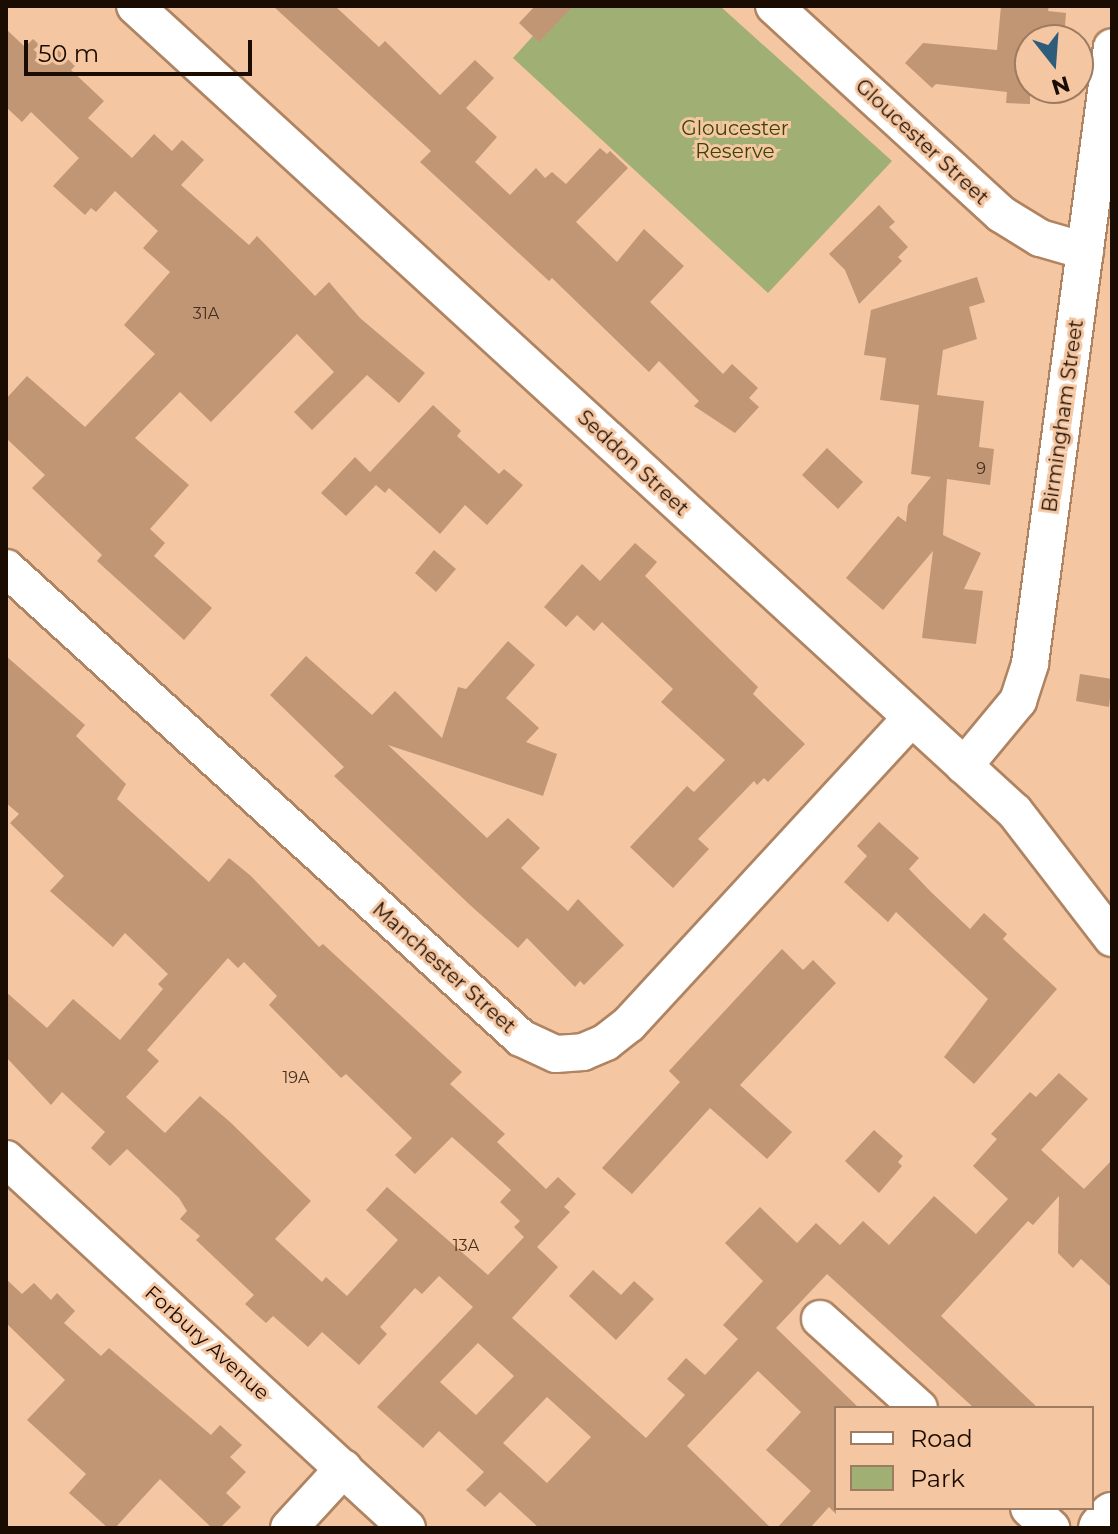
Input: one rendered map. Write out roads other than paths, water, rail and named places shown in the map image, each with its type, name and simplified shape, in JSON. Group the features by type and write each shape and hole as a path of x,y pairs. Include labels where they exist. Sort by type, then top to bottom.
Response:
{"main road":[{"path":"1101,1528 1112,1515"}],"street":[{"name":"Seddon Street","path":"135,6 1015,812 1112,938"},
{"name":"Gloucester Street","path":"774,6 1001,214 1040,238 1085,251"},
{"name":"Birmingham Street","path":"964,766 1018,701 1030,663 1112,47"},
{"name":"Manchester Street","path":"6,568 521,1038 556,1054 583,1052 629,1024 911,718"},
{"name":"Forbury Avenue","path":"6,1159 407,1528"},
{"path":"820,1319 917,1406"},
{"path":"289,1528 344,1468"},
{"path":"1031,1510 1051,1528"}],"park label":[{"name":"Gloucester Reserve","path":"735,140"}]}
